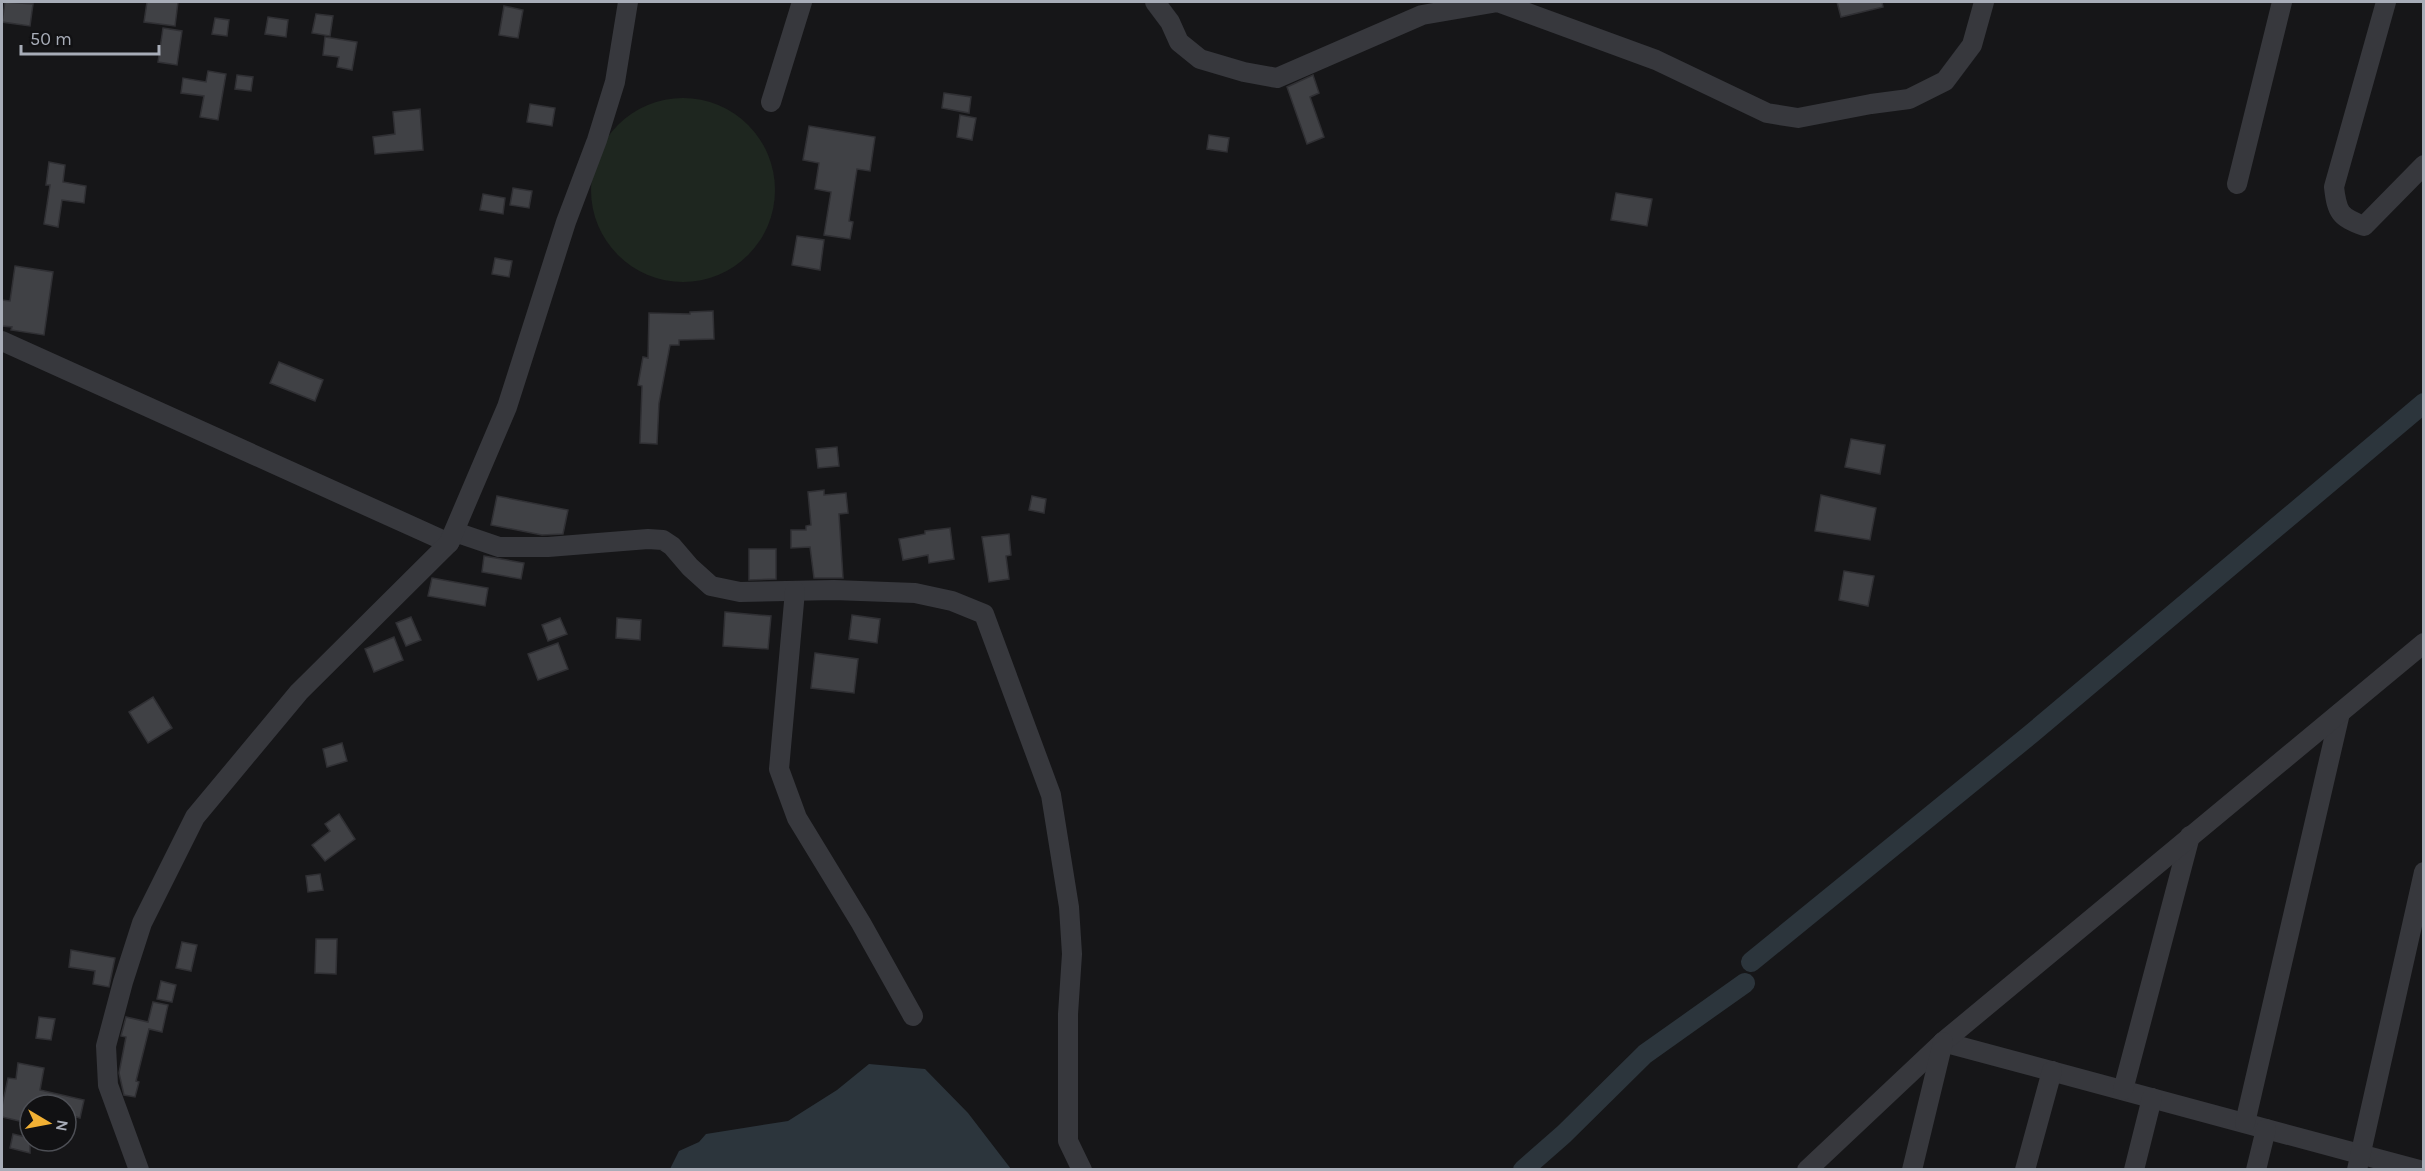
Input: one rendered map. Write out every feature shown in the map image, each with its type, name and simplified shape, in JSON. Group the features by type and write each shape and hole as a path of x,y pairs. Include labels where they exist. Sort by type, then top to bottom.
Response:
{"street":[{"path":"449,543 507,408 566,222 597,140 615,81 628,2"},
{"path":"771,102 802,2"},
{"path":"1155,2 1170,22 1179,42 1200,59 1244,72 1278,78 1422,15 1498,2 1656,60 1767,113 1798,118 1909,99 1945,81 1972,45 1984,2"},
{"path":"2236,184 2282,2"},
{"path":"2386,2 2334,187 2336,204 2346,219 2364,226 2424,165"},
{"path":"2,341 449,543"},
{"path":"139,1170 108,1085 106,1046 142,923 158,888 195,818 299,692 449,543 455,532 499,547 548,547 648,539 663,540 711,586 740,592 834,590 915,593 952,601 984,614 1051,795 1069,907 1072,954 1068,1014 1068,1141 1082,1170"},
{"path":"795,591 779,769 797,818 861,923 913,1016"},
{"path":"1807,1170 1943,1042 2424,643"},
{"path":"2245,1123 2340,713"},
{"path":"2123,1090 2190,836"},
{"path":"2358,1162 2424,872"},
{"path":"1943,1042 2266,1129 2358,1162 2419,1170"},
{"path":"1912,1170 1943,1042"},
{"path":"2025,1170 2052,1071"},
{"path":"2134,1170 2152,1098"},
{"path":"2256,1170 2266,1129"}],"shaded area":[{"path":"683,98 718,105 748,125 768,155 775,190 768,225 748,255 718,275 683,282 648,275 618,255 598,225 591,190 598,155 618,125 648,105"},
{"path":"869,1064 925,1069 968,1113 1011,1169 670,1169 679,1151 699,1142 706,1134 788,1121 837,1090"}],"building":[{"path":"5,2 33,4 30,26 2,22"},
{"path":"147,2 178,2 175,26 144,22"},
{"path":"1837,2 1882,2 1883,7 1841,17"},
{"path":"504,6 523,10 518,38 499,35"},
{"path":"316,14 333,16 330,36 312,33"},
{"path":"268,17 288,20 286,37 265,34"},
{"path":"215,18 229,20 227,36 212,34"},
{"path":"163,28 182,31 177,65 158,62"},
{"path":"325,37 357,42 352,70 337,67 339,57 323,55"},
{"path":"208,71 226,74 218,120 200,117 204,96 181,93 183,78 206,82"},
{"path":"237,75 253,77 251,91 235,89"},
{"path":"1313,75 1319,93 1310,97 1324,137 1307,144 1287,87"},
{"path":"944,93 971,97 969,113 942,108"},
{"path":"530,104 555,108 552,126 527,122"},
{"path":"420,109 423,150 375,154 373,137 395,134 393,112"},
{"path":"960,115 976,118 972,140 957,137"},
{"path":"809,126 875,137 870,171 857,169 849,221 853,222 850,239 824,235 831,192 815,189 819,163 803,160"},
{"path":"1209,135 1229,138 1227,152 1207,149"},
{"path":"49,162 65,165 63,182 86,186 84,203 62,200 58,227 44,224 50,185 46,185"},
{"path":"513,188 532,191 529,208 510,205"},
{"path":"1616,193 1652,199 1647,226 1611,220"},
{"path":"483,194 505,198 503,214 480,210"},
{"path":"797,236 824,240 820,270 792,265"},
{"path":"495,258 512,261 509,277 492,274"},
{"path":"15,266 53,272 44,335 11,330 12,327 2,326 2,300 10,301"},
{"path":"713,311 714,339 679,340 679,345 670,345 659,403 657,444 640,443 642,386 638,385 643,357 648,358 649,313 690,314 690,312"},
{"path":"279,362 323,380 315,401 270,383"},
{"path":"1851,439 1885,445 1880,474 1845,467"},
{"path":"837,447 839,466 818,468 816,449"},
{"path":"824,490 824,495 846,493 848,513 839,514 843,578 814,578 810,547 791,548 791,530 806,530 806,526 811,525 808,492"},
{"path":"1821,495 1876,508 1870,540 1815,531"},
{"path":"497,496 568,510 563,534 542,535 491,525"},
{"path":"1032,496 1046,499 1044,513 1029,510"},
{"path":"950,528 954,559 929,563 928,555 903,560 899,539 925,534 925,531"},
{"path":"1009,534 1011,555 1006,556 1009,579 989,582 982,537"},
{"path":"749,549 776,549 776,579 749,580"},
{"path":"484,556 524,563 521,579 482,572"},
{"path":"1844,571 1874,576 1868,606 1839,600"},
{"path":"432,578 488,588 485,606 428,596"},
{"path":"725,612 771,616 768,649 723,646"},
{"path":"852,615 880,619 877,643 849,639"},
{"path":"411,617 421,640 406,646 396,623"},
{"path":"560,618 567,634 548,641 542,625"},
{"path":"617,618 641,620 640,640 616,638"},
{"path":"394,637 403,660 374,672 365,649"},
{"path":"558,643 568,669 538,680 528,654"},
{"path":"815,653 858,659 854,693 811,688"},
{"path":"153,697 172,728 148,743 129,712"},
{"path":"342,743 347,761 327,767 323,749"},
{"path":"339,814 355,839 325,861 312,845 330,831 325,824"},
{"path":"320,874 323,890 308,892 306,876"},
{"path":"316,939 337,939 336,974 315,973"},
{"path":"182,942 197,945 191,971 176,968"},
{"path":"71,950 115,958 109,987 93,984 95,971 69,967"},
{"path":"161,981 176,985 172,1002 157,999"},
{"path":"153,1002 168,1005 162,1032 149,1029 136,1081 139,1082 135,1097 124,1095 119,1073 126,1037 121,1036 126,1017 148,1022"},
{"path":"39,1017 55,1019 51,1040 36,1038"},
{"path":"18,1063 44,1068 40,1090 53,1093 18,1093 18,1121 2,1117 8,1078 16,1079"},
{"path":"78,1099 84,1100 80,1118 78,1117"},
{"path":"13,1134 18,1135 18,1150 10,1148"}],"waterway":[{"path":"1751,962 2031,734 2424,403"},
{"path":"1523,1170 1564,1134 1645,1054 1745,983"}]}
